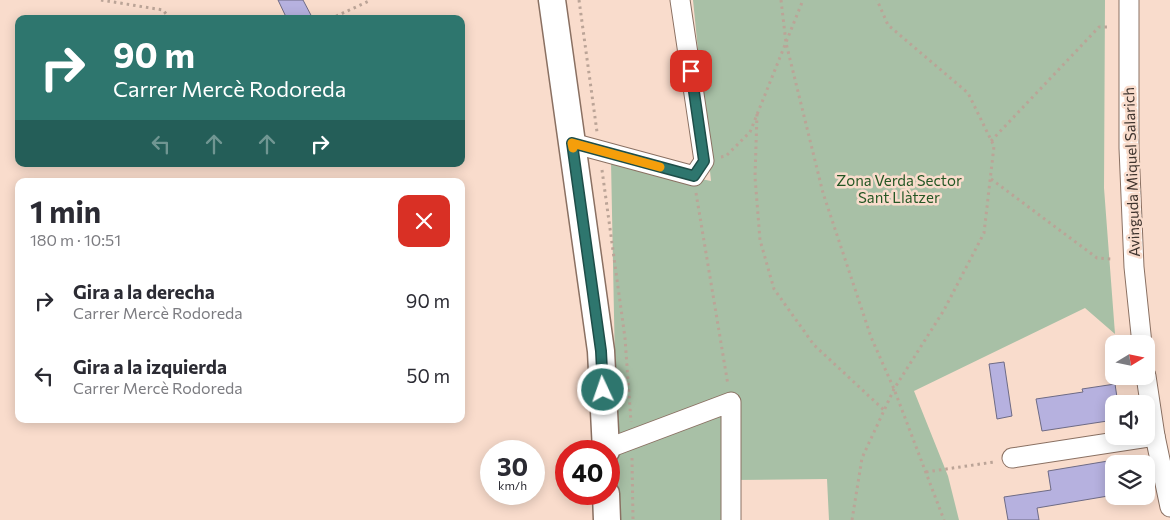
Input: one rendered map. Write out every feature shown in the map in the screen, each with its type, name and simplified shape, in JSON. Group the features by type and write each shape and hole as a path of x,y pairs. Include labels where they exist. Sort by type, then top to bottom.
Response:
{"street":[{"path":"552,0 601,351 605,440"},
{"path":"572,143 699,168 680,0"},
{"name":"Avinguda Miquel Salarich","path":"1129,0 1128,148 1134,267 1141,335"},
{"path":"620,445 731,402 731,520"},
{"path":"1155,436 1170,507"},
{"path":"1003,460 1105,444"},
{"path":"606,505 607,520"}],"path":[{"path":"101,0 163,10 167,15"},
{"path":"339,15 371,0"},
{"path":"781,0 786,42 824,193 871,337 894,389 944,520"},
{"path":"731,402 699,168 726,156 750,132 803,0"},
{"path":"852,520 862,458 884,410 894,389 944,310 984,233 994,146 968,93 888,25 877,0"},
{"path":"991,141 1099,27 1108,26"},
{"path":"757,114 755,177 760,240 774,289 814,345 884,410"},
{"path":"990,178 1097,258 1112,259"},
{"path":"926,472 1003,460"}],"green space":[{"name":"Zona Verda Sector Sant Llàtzer","path":"693,0 1105,0 1104,188 1115,334 1085,308 914,391 948,476 959,520 829,520 827,479 731,480 732,520 618,520 618,505 620,505 620,440 616,440 611,161 711,181"}],"building":[{"path":"278,0 303,0 311,15 285,15"},
{"path":"1004,362 1012,416 997,419 989,364"},
{"path":"1115,385 1117,395 1105,395 1105,421 1042,431 1036,399 1083,392 1082,389"},
{"path":"1105,462 1105,497 1037,508 1039,520 1008,520 1004,497 1051,490 1048,471"}],"slow traffic":[{"path":"573,148 572,143 660,167"}],"route":[{"path":"603,390 601,351 572,143 694,176 704,161 691,71"}]}
